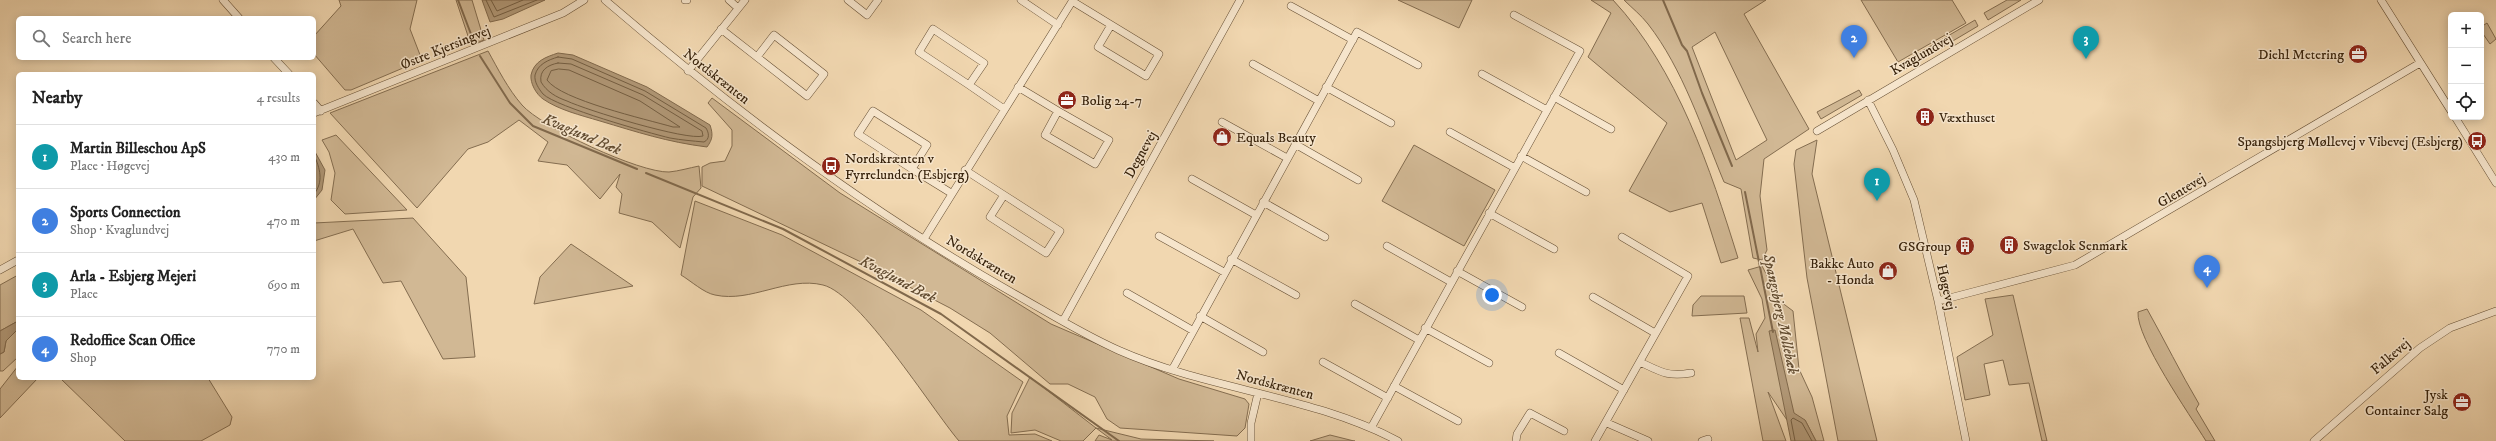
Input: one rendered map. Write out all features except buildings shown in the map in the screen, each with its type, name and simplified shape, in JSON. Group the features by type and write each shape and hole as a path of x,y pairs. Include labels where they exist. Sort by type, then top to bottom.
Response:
{"street":[{"path":"223,0 237,16"},
{"name":"Østre Kjersingvej","path":"317,112 563,13 584,0"},
{"name":"Nordskrænten","path":"605,0 688,70 829,177 924,239 1063,321 1117,350 1172,370 1322,411 1372,428 1398,441"},
{"path":"729,0 738,8"},
{"path":"688,70 745,0"},
{"path":"848,0 867,14 878,0"},
{"path":"1021,0 1058,25"},
{"name":"Degnevej","path":"1063,321 1240,0"},
{"name":"Kvaglundvej","path":"1817,131 2040,0"},
{"path":"2381,0 2448,106"},
{"path":"924,239 965,170 1072,1 1159,54 1146,76 1098,47 1111,25"},
{"path":"1291,6 1353,40"},
{"path":"1372,428 1457,270 1580,51 1514,14"},
{"path":"721,29 757,58 807,96 824,74 774,36 757,58"},
{"path":"969,85 984,62 934,29 919,52 1004,109"},
{"path":"1172,370 1231,259 1358,32 1418,66"},
{"path":"276,60 286,72"},
{"path":"1253,64 1319,101"},
{"name":"Glentevej","path":"1938,301 2075,265 2420,64"},
{"path":"1482,74 1547,110"},
{"path":"1018,87 1109,140 1095,164 1045,134 1058,111"},
{"path":"1326,87 1391,123"},
{"path":"1554,97 1611,129"},
{"name":"Høgevej","path":"1868,100 1893,150 1914,200 1938,301 1966,441"},
{"path":"912,169 927,145 873,111 858,134 912,169 951,193"},
{"path":"2457,120 2496,183"},
{"path":"1222,122 1287,158"},
{"path":"1450,132 1515,168"},
{"path":"1295,144 1358,180"},
{"path":"1521,156 1586,192"},
{"path":"965,170 1004,195 1060,231 1046,253 990,217 1004,195"},
{"path":"1192,179 1256,214"},
{"path":"1263,202 1325,237"},
{"path":"1490,213 1554,249"},
{"path":"1159,236 1224,272"},
{"path":"1595,441 1607,423 1655,333 1688,276 1622,237"},
{"path":"1387,246 1451,282"},
{"path":"1231,259 1296,295"},
{"path":"0,270 16,261"},
{"path":"1457,270 1522,307"},
{"path":"1127,293 1192,330"},
{"path":"1593,297 1655,333"},
{"path":"1355,304 1419,340"},
{"name":"Falkevej","path":"2314,441 2420,348 2450,328 2496,311"},
{"path":"1200,316 1263,352"},
{"path":"1426,328 1489,363"},
{"path":"1559,353 1624,390"},
{"path":"1323,362 1388,398"},
{"path":"1640,362 1664,374 1675,376 1691,373"},
{"path":"1394,386 1458,422"},
{"path":"1251,441 1251,424 1258,393"},
{"path":"1516,441 1517,434 1530,413 1564,431"},
{"path":"1607,423 1648,441"}],"shaded area":[{"path":"339,0 417,0 410,29 422,60 351,90 345,90 316,56 316,34 341,6"},
{"path":"456,0 472,0 484,40 471,45"},
{"path":"1398,0 1472,0 1459,28"},
{"path":"1591,0 1613,0 1636,27 1656,57 1674,89 1703,155 1738,258 1721,263 1702,203 1670,212 1629,191 1667,123 1588,57 1611,13"},
{"path":"1624,0 1766,0 1744,14 1809,129 1764,159 1760,196 1767,250 1762,260 1753,258 1741,189 1724,182 1700,121 1672,60 1648,24","holes":["1715,32 1767,140 1736,160 1692,47"]},
{"path":"1861,0 1952,0 1966,23 1898,62"},
{"path":"2007,0 2021,0 1988,20 1984,13"},
{"path":"1975,20 1978,26 1904,70 1900,64"},
{"path":"2487,23 2496,39 2490,44 2484,35 2484,25"},
{"path":"488,51 499,72 522,105 549,125 569,136 615,157 655,170 669,172 699,166 701,188 693,197 680,248 652,222 619,213 622,194 616,187 620,174 600,199 567,165 538,161 548,142 519,120 488,142 468,149 417,208 330,113"},
{"path":"1859,90 1862,95 1821,119 1817,112"},
{"path":"712,98 840,193 1051,324 1179,379 1245,399 1249,404 1245,428 1237,436 1120,428 1107,419 1095,397 1068,384 1050,384 990,333 950,308 861,262 702,186 702,167 710,163 725,161 732,146 732,130 708,103"},
{"path":"336,135 407,210 345,214 331,200 335,173 329,152 322,140"},
{"path":"1817,140 1812,174 1877,441 1838,441 1807,278 1794,164 1796,150"},
{"path":"1414,145 1495,190 1464,246 1382,201"},
{"path":"695,201 782,235 921,310 1023,382 1007,416 1009,435 1035,434 1052,441 959,441 875,330 856,309 838,293 823,285 810,283 796,284 742,296 715,295 706,292 681,275"},
{"path":"413,218 466,277 475,357 443,359 401,281 383,283 353,229 316,240 316,223"},
{"path":"571,244 633,286 534,304 540,277"},
{"path":"1762,266 1781,302 1793,311 1799,369 1812,397 1824,441 1816,441 1805,420 1787,420 1768,392 1786,441 1763,441 1740,318 1749,318 1758,352 1756,334 1765,318 1762,299 1748,270"},
{"path":"16,276 16,322 0,331 0,285"},
{"path":"2013,295 2047,441 2042,441 2029,383 2009,385 2003,360 1984,364 1990,395 1965,400 1957,357 1993,335 1985,299"},
{"path":"1701,296 1744,296 1747,313 1692,316 1693,305"},
{"path":"2147,309 2199,404 2196,409 2215,441 2206,441 2154,357 2140,324 2138,312"},
{"path":"16,331 16,359 3,371 0,371 0,354 4,352 6,341"},
{"path":"16,369 16,380 36,380 0,418 0,389"},
{"path":"1030,377 1096,428 1083,441 1061,441 1035,430 1011,433 1012,413"},
{"path":"62,380 209,380 232,417 230,425 201,441 125,441"},
{"path":"1096,428 1141,439 1214,441 1095,441 1099,435 1112,440"},
{"path":"1330,435 1354,441 1310,441"}],"water":[{"path":"482,0 545,0 503,19 490,22"},
{"path":"558,53 573,55 647,87 710,125 712,136 709,144 707,147 652,136 577,114 549,103 540,97 536,91 531,81 531,75 535,66 541,60"},
{"path":"316,154 325,170 322,190 316,198"},
{"path":"16,322 16,331 6,341 4,352 0,354 0,331"},
{"path":"1775,330 1794,413 1805,420 1816,441 1791,441 1769,331"}],"waterway":[{"name":"Kvaglund Bæk","path":"458,0 474,42"},
{"name":"Spangsbjerg Møllebæk","path":"1663,0 1682,45 1687,51 1702,93 1732,166"},
{"name":"Kvaglund Bæk","path":"480,56 510,103 533,126 637,169"},
{"name":"Kvaglund Bæk","path":"646,173 783,229 941,314 1119,441"},
{"name":"Spangsbjerg Møllebæk","path":"1745,192 1773,332"}],"place":[{"name":"Diehl Metering","path":"2358,54"},
{"name":"Sports Connection","path":"1854,58"},
{"name":"Arla - Esbjerg Mejeri","path":"2086,59"},
{"name":"Bolig 24-7","path":"1067,100"},
{"name":"Væxthuset","path":"1925,117"},
{"name":"Equals Beauty","path":"1222,137"},
{"name":"Spangsbjerg Møllevej v Vibevej (Esbjerg)","path":"2477,141"},
{"name":"Nordskrænten v Fyrrelunden (Esbjerg)","path":"831,166"},
{"name":"Martin Billeschou ApS","path":"1877,201"},
{"name":"Swagelok Senmark","path":"2009,245"},
{"name":"GSGroup","path":"1965,246"},
{"name":"Bakke Auto - Honda","path":"1888,271"},
{"name":"Redoffice Scan Office","path":"2207,288"},
{"name":"Jysk Container Salg","path":"2462,402"}]}
